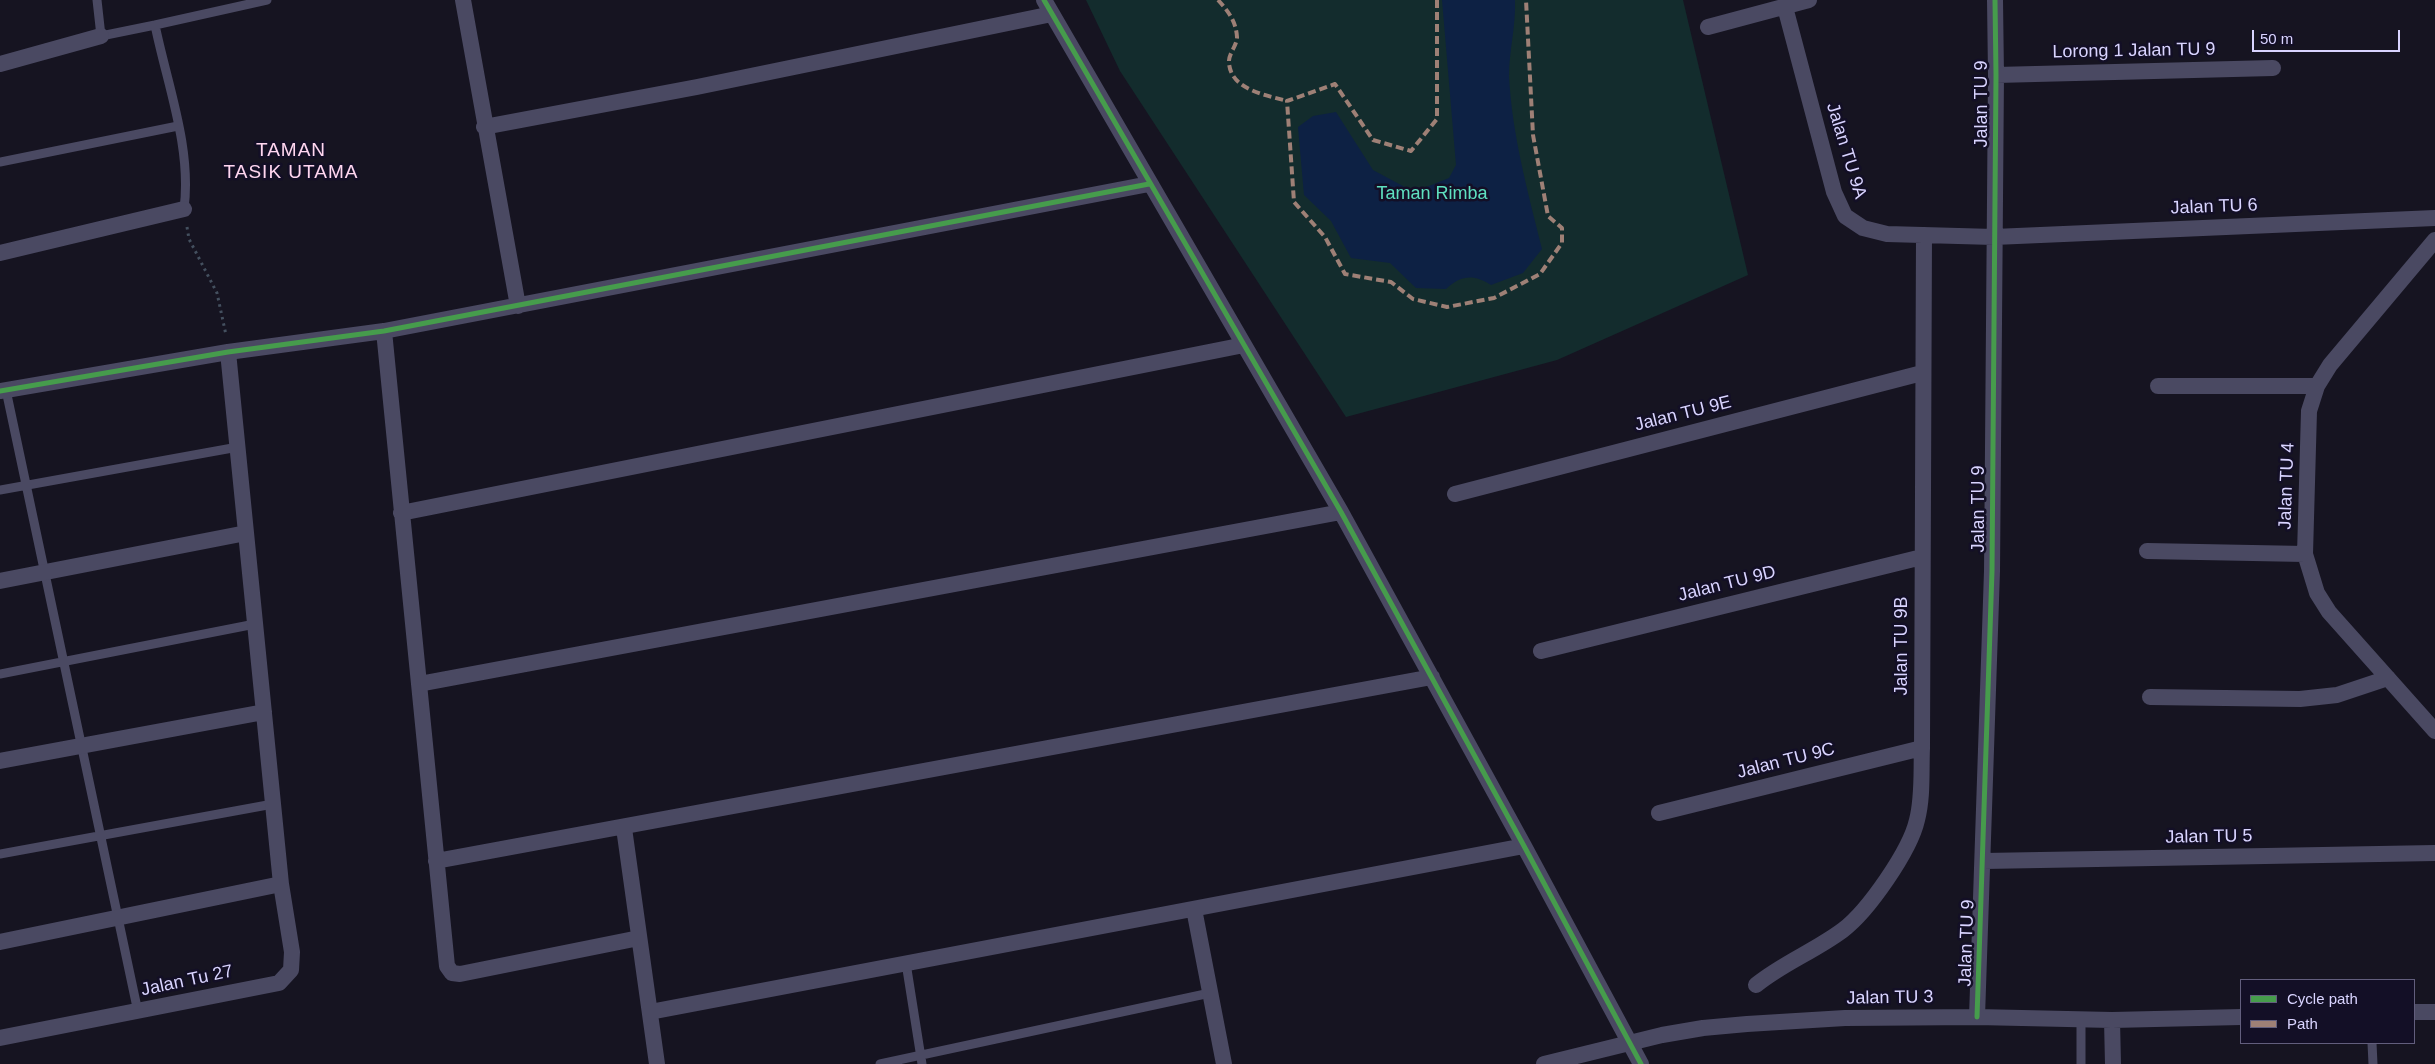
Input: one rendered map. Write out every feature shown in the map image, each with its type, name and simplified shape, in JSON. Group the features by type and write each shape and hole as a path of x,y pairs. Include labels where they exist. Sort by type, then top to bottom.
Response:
{"street":[{"path":"463,0 484,127 518,306"},
{"path":"1044,0 1149,184 1341,512 1641,1064"},
{"path":"1708,27 1809,0"},
{"name":"Jalan TU 9","path":"1977,1017 1984,861 1992,571 1995,0"},
{"name":"Jalan TU 9A","path":"1785,7 1834,192 1845,216 1863,228 1887,234 1994,236"},
{"path":"484,127 707,85 1052,14"},
{"path":"0,64 101,36"},
{"name":"Lorong 1 Jalan TU 9","path":"1996,75 2272,68"},
{"path":"3,390 228,352 384,331 1149,184"},
{"path":"0,253 184,209"},
{"name":"Jalan TU 6","path":"1994,236 2435,218"},
{"name":"Jalan TU 9B","path":"1756,985 1772,972 1813,951 1845,929 1874,896 1906,849 1917,821 1921,791 1922,748 1924,235"},
{"name":"Jalan TU 4","path":"2435,240 2330,365 2318,386 2309,411 2305,554 2318,593 2329,612 2435,731"},
{"path":"384,331 447,966 452,973 460,974 639,938"},
{"path":"401,512 1244,344"},
{"name":"Jalan Tu 27","path":"0,1038 279,983 290,970 292,952 281,884 228,352"},
{"name":"Jalan TU 9E","path":"1455,494 1922,373"},
{"path":"2158,386 2318,386"},
{"path":"418,684 1341,512"},
{"path":"0,581 246,533"},
{"path":"2147,551 2305,554"},
{"name":"Jalan TU 9D","path":"1541,651 1922,556"},
{"path":"436,861 624,828 1432,677"},
{"path":"2150,698 2300,699 2337,695 2388,678"},
{"path":"0,761 264,712"},
{"name":"Jalan TU 9C","path":"1659,813 1922,748"},
{"path":"624,828 657,1064"},
{"path":"650,1012 1524,846"},
{"name":"Jalan TU 5","path":"1984,861 2435,853"},
{"path":"0,942 281,884"},
{"path":"1194,908 1224,1064"},
{"path":"2415,1012 2435,1012"},
{"name":"Jalan TU 3","path":"1544,1064 1629,1042 1703,1028 1739,1025 1845,1018 1977,1017 2112,1020 2240,1017"},
{"path":"2112,1020 2113,1064"}],"lane":[{"path":"97,0 101,36 268,0"},
{"path":"155,25 178,126 187,185 184,209"},
{"path":"0,162 178,126"},
{"path":"3,390 45,572 138,1012"},
{"path":"0,490 238,447"},
{"path":"0,674 63,660 255,624"},
{"path":"0,854 273,804"},
{"path":"906,963 921,1060"},
{"path":"880,1064 921,1060 1210,993"},
{"path":"2080,1018 2080,1064"},
{"path":"2372,1044 2373,1064"}],"path":[{"path":"184,209 190,240 217,293 225,324 228,352"}],"green space":[{"name":"Taman Rimba","path":"1086,0 1683,0 1748,275 1557,360 1346,417 1120,71"}],"water":[{"path":"1442,0 1515,0 1509,67 1513,120 1521,163 1542,249 1523,273 1491,285 1479,279 1468,278 1457,281 1446,289 1416,288 1390,263 1351,258 1331,221 1304,195 1298,127 1313,116 1336,112 1373,170 1414,192 1449,178 1456,165"}],"marked path":[{"path":"1218,0 1231,17 1236,31 1237,40 1229,63 1231,72 1236,79 1251,90 1287,101"},
{"path":"1437,0 1437,119 1411,151 1373,140 1335,84 1287,101 1294,202 1325,237 1345,274 1391,282 1413,299 1447,307 1494,298 1540,274 1562,243 1562,228 1548,216 1533,135 1526,0"}],"cycle path":[{"path":"1044,0 1341,512 1641,1064"},
{"path":"1977,1017 1992,571 1995,0"},
{"path":"0,391 228,352 384,331 1149,184"}],"district":[{"name":"TAMAN TASIK UTAMA","path":"291,162"}]}
